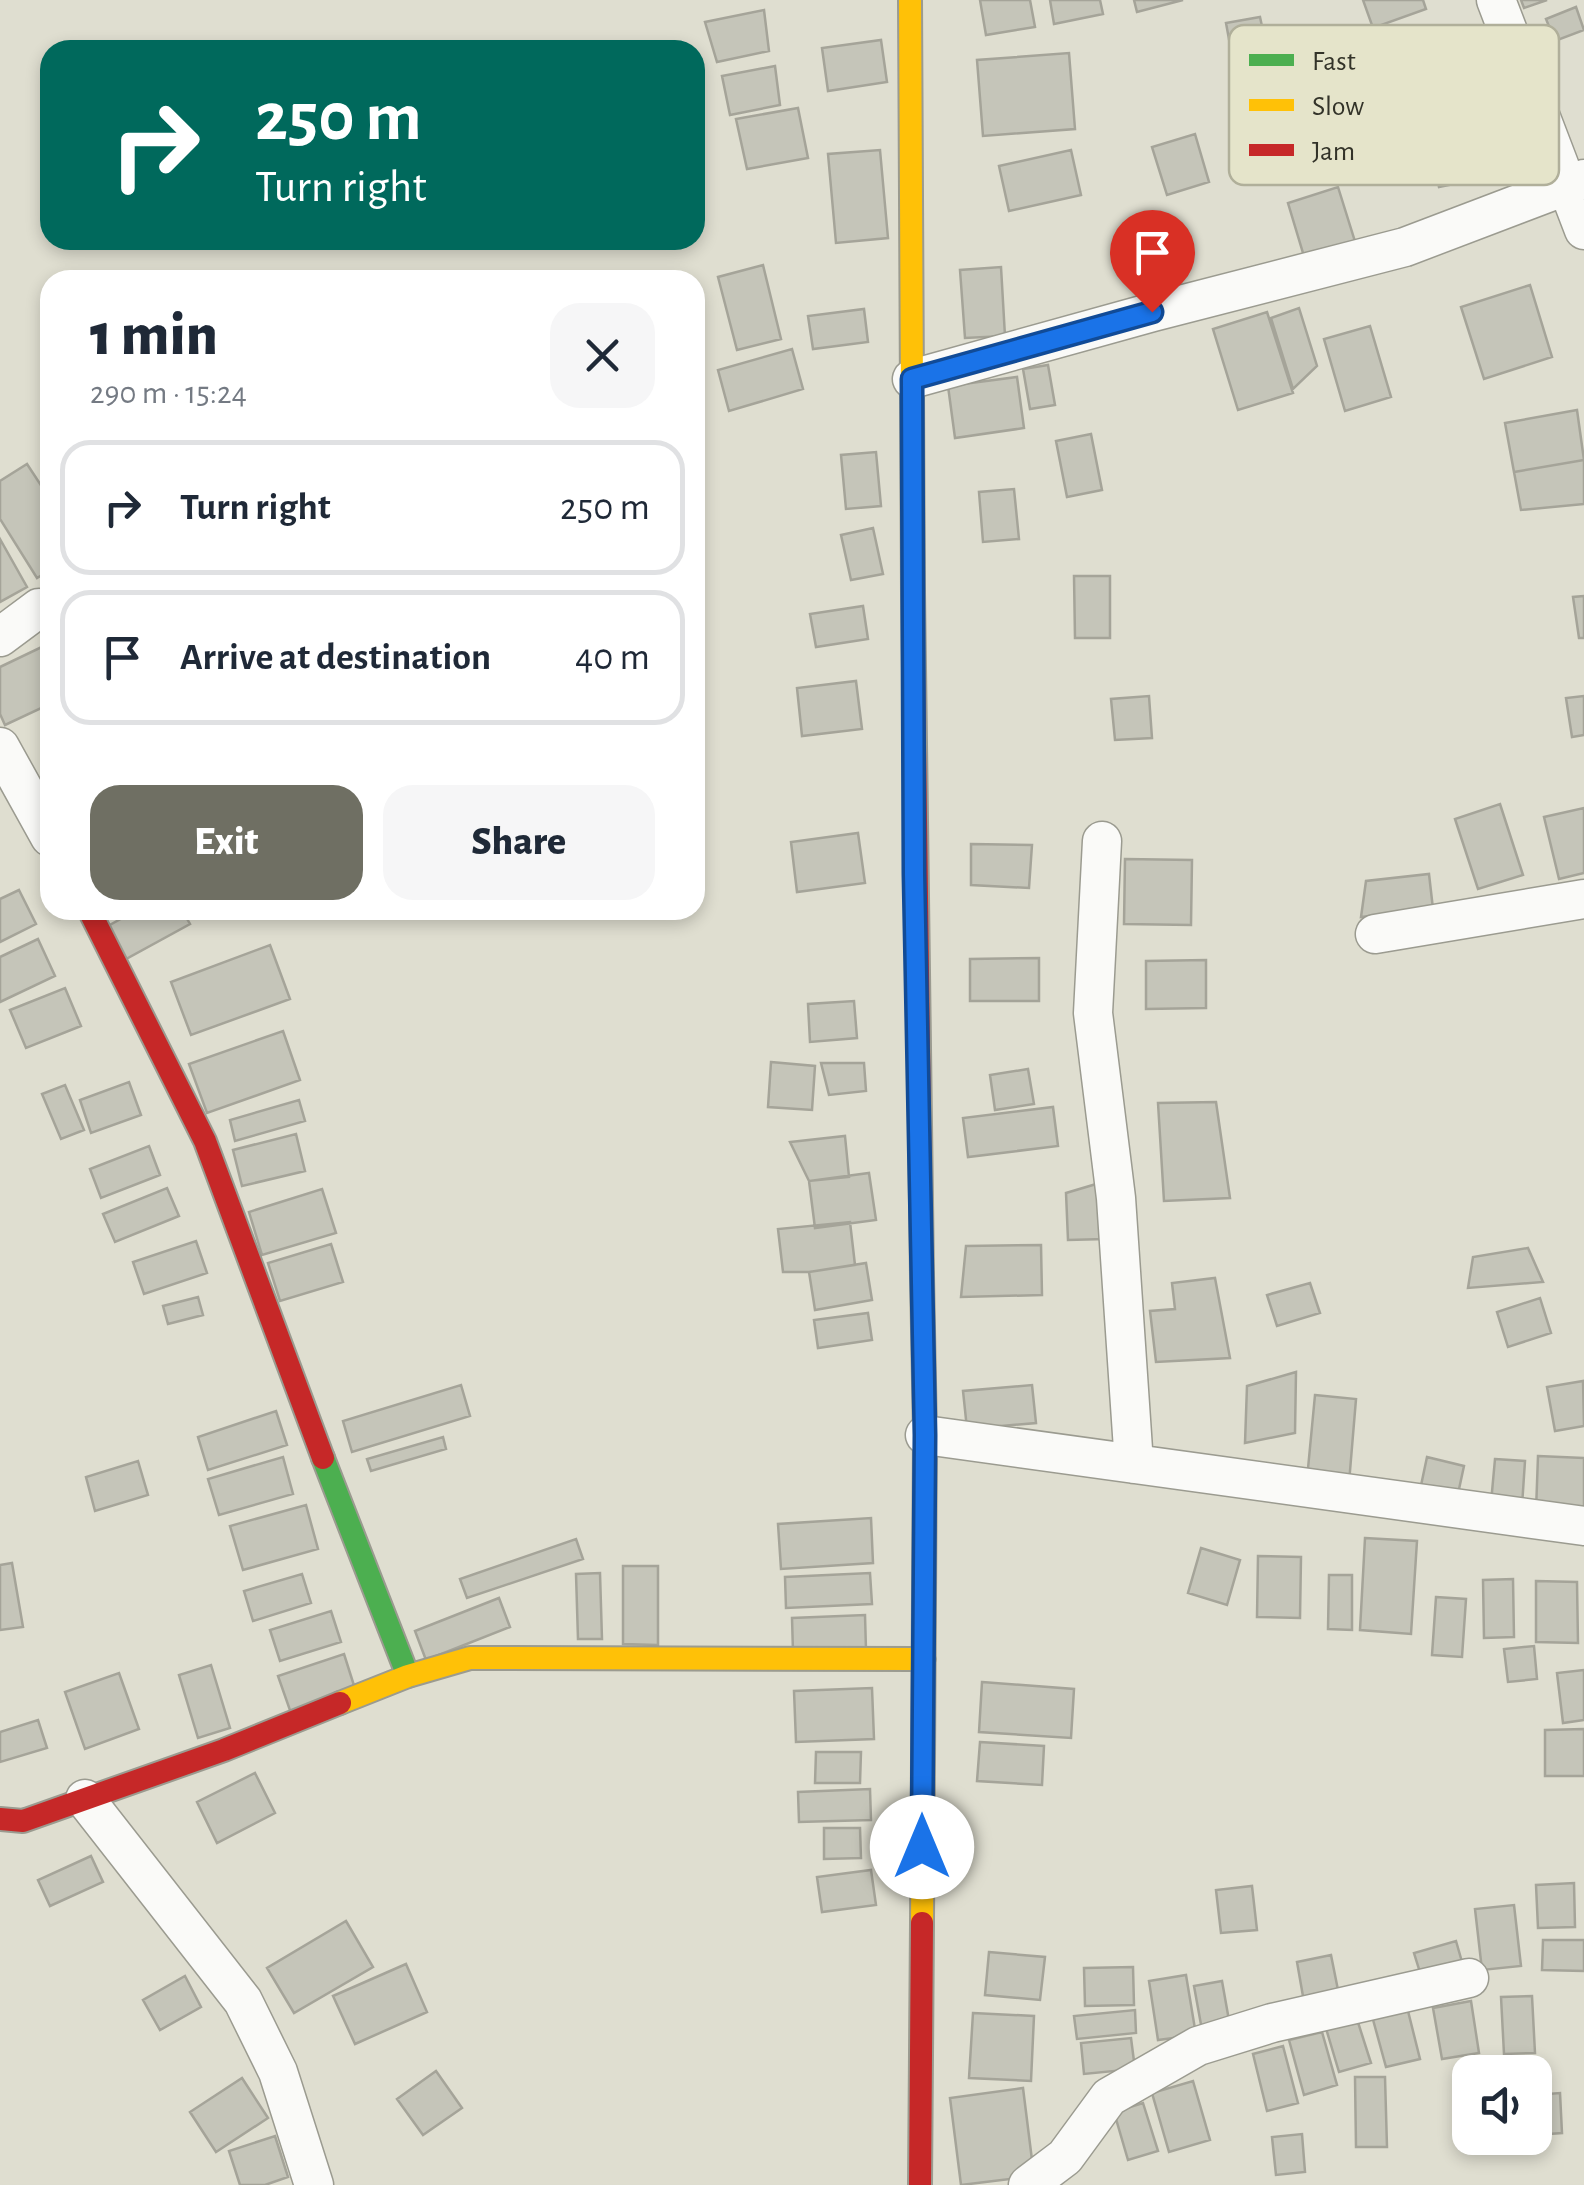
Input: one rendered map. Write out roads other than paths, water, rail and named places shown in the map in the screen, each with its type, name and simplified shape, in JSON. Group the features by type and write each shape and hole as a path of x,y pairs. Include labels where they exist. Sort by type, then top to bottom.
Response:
{"street":[{"path":"910,0 914,874 925,1435 920,2185"},
{"path":"1496,0 1507,25"},
{"path":"1559,143 1576,182 1584,230"},
{"path":"912,379 1405,247 1576,182"},
{"path":"0,636 39,608"},
{"path":"0,747 40,819"},
{"path":"1102,842 1094,1013 1116,1198 1134,1464"},
{"path":"1375,934 1584,899"},
{"path":"94,920 205,1141 408,1676"},
{"path":"925,1435 1584,1526"},
{"path":"0,1819 22,1822 240,1743 408,1676 470,1658 924,1659"},
{"path":"84,1799 243,2001 278,2072 314,2185"},
{"path":"1028,2185 1065,2157 1109,2098 1198,2046 1272,2023 1469,1978"}]}
